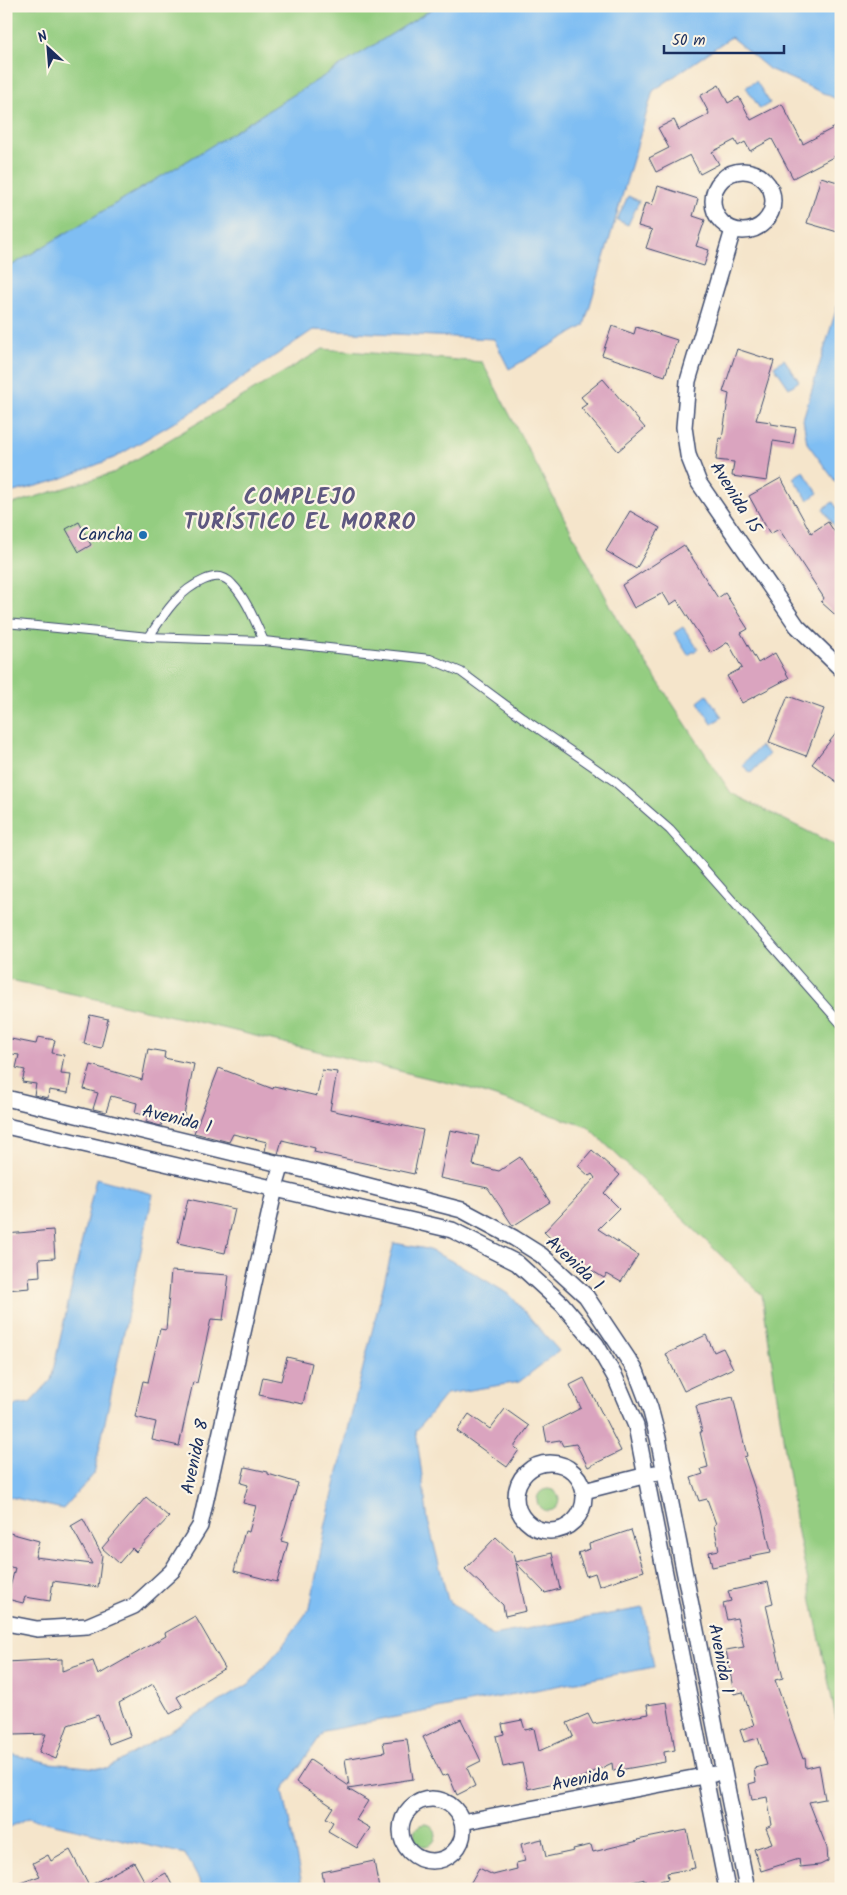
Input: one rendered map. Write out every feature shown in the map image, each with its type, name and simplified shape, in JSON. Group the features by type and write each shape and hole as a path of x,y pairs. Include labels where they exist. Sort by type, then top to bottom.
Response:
{"street":[{"path":"744,171 761,176 772,190 773,206 766,222 751,230 733,230 719,220 713,204 716,188 728,175 744,171"},
{"name":"Avenida 15","path":"733,230 688,381 684,427 688,455 699,483 797,626 841,669"},
{"name":"Avenida 1","path":"6,1098 282,1164 462,1210 541,1255 586,1296 636,1371 650,1408 665,1471 747,1889"},
{"path":"99,1148 106,1122"},
{"name":"Avenida 1","path":"6,1126 452,1230 516,1263 539,1281 562,1304 596,1344 615,1377 636,1426 727,1889"},
{"name":"Avenida 8","path":"6,1623 37,1629 87,1626 134,1606 172,1571 200,1526 275,1188 282,1164"},
{"path":"501,1255 514,1238"},
{"path":"544,1464 569,1469 576,1475 584,1490 584,1499 579,1516 566,1528 557,1530 540,1530 532,1526 525,1520 517,1504 518,1487 522,1479 535,1467 544,1464"},
{"path":"584,1490 665,1471"},
{"name":"Avenida 6","path":"462,1822 724,1773"},
{"path":"428,1800 437,1800 453,1807 462,1822 462,1839 458,1847 444,1858 436,1861 419,1858 406,1846 402,1838 401,1830 406,1813 412,1807 428,1800"}],"lane":[{"path":"149,637 165,612 180,595 195,584 211,577 221,576 232,582 243,598 264,641"},
{"path":"6,623 149,637 264,641 430,659 461,672 530,723 614,781 670,830 841,1024"}],"green space":[{"path":"6,6 437,6 187,161 6,269"},
{"path":"323,349 482,362 619,622 731,793 841,848 841,1743 795,1518 762,1295 588,1127 465,1087 194,1021 6,979 6,506 113,473"},
{"path":"548,1489 556,1492 559,1500 556,1508 548,1511 540,1508 537,1500 540,1492"},
{"path":"425,1824 433,1827 436,1835 433,1843 425,1846 417,1843 414,1835 417,1827"}],"water":[{"path":"437,6 841,6 841,101 769,69 731,37 653,91 584,326 509,369 494,339 313,330 195,410 114,458 55,481 6,494 6,269 187,161"},
{"path":"756,81 770,103 760,109 746,87"},
{"path":"628,196 639,201 628,225 617,220"},
{"path":"841,294 841,489 807,443 803,419"},
{"path":"784,359 799,381 789,388 774,366"},
{"path":"803,471 818,493 808,500 793,478"},
{"path":"833,502 841,514 841,529 838,531 823,509"},
{"path":"683,627 698,649 688,655 674,633"},
{"path":"707,695 722,717 712,724 698,702"},
{"path":"760,746 769,754 751,773 742,765"},
{"path":"96,1178 153,1194 94,1474 63,1509 6,1496 6,1413 16,1405 30,1403 51,1380"},
{"path":"394,1243 427,1249 462,1266 510,1295 559,1351 519,1382 446,1394 416,1431 428,1521 448,1600 492,1635 643,1608 654,1667 324,1731 283,1790 303,1889 204,1889 185,1854 28,1818 6,1829 6,1753 50,1763 107,1769 249,1684 280,1649 310,1608 325,1528"}],"building":[{"path":"719,85 728,103 739,97 751,120 782,104 803,144 841,124 841,153 793,178 772,139 750,151 745,142 738,146 735,140 712,152 719,164 700,174 690,155 656,172 649,158 669,148 658,128 674,120 679,130 708,115 709,113 700,96"},
{"path":"821,177 841,183 841,233 807,223"},
{"path":"658,186 698,199 693,216 705,220 696,246 709,250 704,266 646,248 652,230 638,226 645,203 652,205"},
{"path":"612,326 634,334 636,327 677,340 665,376 602,355"},
{"path":"737,349 774,361 756,420 796,428 793,444 773,441 767,481 732,476 734,462 716,460 719,438 722,439 729,394 723,392"},
{"path":"603,379 645,428 618,451 581,408 587,404 581,397"},
{"path":"781,478 811,533 828,522 841,542 841,620 821,602 824,598 779,529 770,534 749,496"},
{"path":"630,511 660,528 636,569 606,551"},
{"path":"79,522 91,545 79,552 66,529"},
{"path":"684,545 718,598 725,593 748,629 741,633 758,663 775,653 789,678 742,703 727,676 742,668 728,642 711,653 677,600 670,605 663,593 634,608 622,585"},
{"path":"788,696 824,709 806,756 769,742"},
{"path":"841,727 841,785 812,764"},
{"path":"90,1015 108,1019 101,1048 84,1044"},
{"path":"38,1037 55,1040 52,1053 64,1055 61,1074 71,1075 68,1093 49,1090 48,1098 34,1095 36,1084 22,1082 25,1070 16,1068 19,1055 6,1053 6,1038 36,1044"},
{"path":"148,1049 165,1052 164,1058 194,1064 182,1125 162,1121 161,1126 146,1122 148,1116 135,1113 137,1103 111,1096 106,1112 93,1109 98,1093 84,1089 91,1065 142,1080"},
{"path":"219,1068 273,1089 274,1086 317,1096 322,1070 337,1072 330,1110 423,1130 414,1174 314,1152 315,1148 282,1140 278,1154 265,1151 267,1142 233,1134 229,1142 194,1133"},
{"path":"450,1130 479,1136 473,1165 499,1171 520,1157 550,1202 513,1226 488,1188 440,1178"},
{"path":"592,1150 620,1175 604,1193 619,1208 598,1229 638,1255 621,1282 607,1274 604,1278 571,1258 544,1232 595,1178 592,1174 589,1176 578,1166"},
{"path":"188,1199 235,1209 225,1253 178,1243"},
{"path":"53,1230 55,1258 39,1259 40,1276 29,1277 30,1288 6,1290 6,1234"},
{"path":"171,1271 229,1275 223,1320 211,1319 197,1383 193,1382 179,1446 152,1440 156,1422 135,1417 143,1381 148,1382 160,1329 166,1330"},
{"path":"706,1335 714,1352 723,1348 733,1368 684,1391 666,1354"},
{"path":"287,1357 312,1363 303,1404 259,1395 263,1377 281,1381"},
{"path":"584,1378 621,1451 588,1467 576,1444 563,1446 560,1440 547,1442 544,1427 581,1408 570,1385"},
{"path":"733,1397 747,1456 744,1457 762,1510 771,1552 750,1556 751,1559 712,1567 709,1552 719,1550 714,1525 716,1524 707,1499 699,1501 691,1478 703,1474 701,1469 708,1467 696,1406"},
{"path":"505,1409 529,1426 514,1447 519,1450 507,1467 457,1431 469,1414 490,1429"},
{"path":"245,1467 268,1472 268,1474 298,1483 281,1541 288,1543 277,1582 234,1571 245,1531 249,1532 256,1506 243,1503 248,1485 241,1483"},
{"path":"146,1497 169,1517 136,1552 132,1548 119,1563 102,1548"},
{"path":"83,1519 102,1555 98,1587 53,1581 50,1601 25,1597 23,1603 7,1599 15,1568 6,1566 6,1532 39,1541 35,1557 92,1564 71,1526"},
{"path":"631,1530 644,1571 599,1586 595,1573 586,1576 578,1553 590,1549 589,1544"},
{"path":"496,1537 514,1554 516,1562 552,1553 560,1589 545,1593 516,1563 526,1611 505,1616 503,1605 465,1569"},
{"path":"768,1582 773,1603 766,1605 783,1678 775,1680 803,1759 805,1758 806,1768 819,1765 825,1799 809,1802 827,1848 828,1861 820,1865 800,1867 799,1859 761,1871 754,1849 772,1843 766,1828 772,1825 767,1797 752,1800 749,1784 756,1782 754,1768 767,1765 758,1738 744,1742 740,1730 754,1725 743,1692 734,1694 726,1650 744,1647 737,1618 727,1620 723,1603 731,1601 728,1591"},
{"path":"195,1616 225,1668 177,1697 183,1707 170,1714 153,1684 119,1703 130,1736 109,1744 98,1715 68,1725 56,1759 39,1752 46,1734 14,1735 14,1731 6,1731 6,1662 62,1659 62,1671 93,1661 98,1675 166,1636 165,1633"},
{"path":"667,1702 675,1750 664,1752 665,1762 613,1771 612,1763 568,1784 567,1780 528,1789 522,1763 503,1767 496,1736 504,1734 502,1724 522,1720 525,1730 534,1728 539,1751 573,1736 567,1723 588,1714 593,1724 649,1714 647,1705"},
{"path":"461,1719 481,1761 467,1768 475,1786 457,1795 448,1774 442,1776 423,1737"},
{"path":"407,1739 413,1779 348,1789 368,1801 356,1820 370,1828 357,1848 328,1831 333,1822 326,1818 333,1807 296,1782 310,1760 349,1786 345,1759 385,1752 383,1742"},
{"path":"687,1830 695,1868 667,1873 668,1879 646,1884 645,1879 603,1889 467,1889 479,1868 493,1875 517,1869 516,1863 525,1861 521,1844 542,1839 546,1857 591,1845 593,1852 637,1840"},
{"path":"70,1850 89,1886 134,1862 146,1884 166,1873 174,1889 9,1889 9,1887 40,1876 33,1863 48,1855 51,1861"},
{"path":"374,1861 379,1889 325,1889 322,1872"}],"place":[{"name":"Cancha","path":"143,535"}],"district":[{"name":"COMPLEJO TURÍSTICO EL MORRO","path":"300,510"}]}
